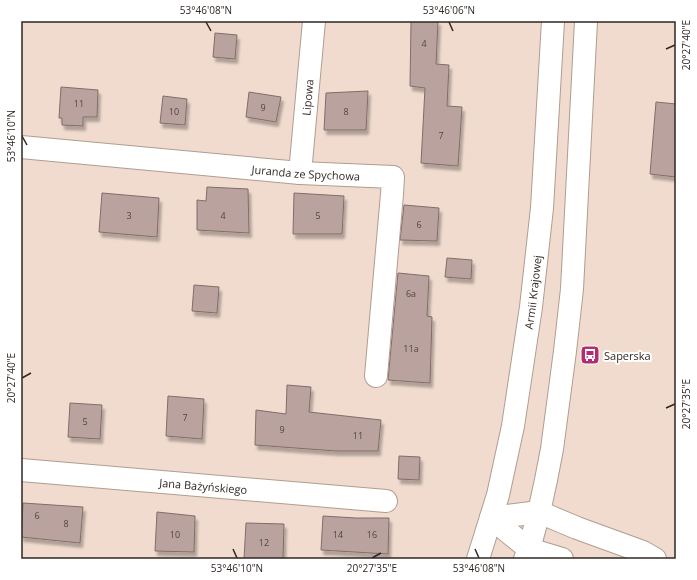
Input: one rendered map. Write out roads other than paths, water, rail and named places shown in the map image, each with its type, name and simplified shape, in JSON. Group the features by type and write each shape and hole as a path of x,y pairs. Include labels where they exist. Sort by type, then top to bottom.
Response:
{"street":[{"name":"Lipowa","path":"300,173 314,21"},
{"name":"Armii Krajowej","path":"478,559 498,495 513,426 532,307 542,208 553,21"},
{"path":"527,554 539,512 552,449 572,289 586,21"},
{"name":"Juranda ze Spychowa","path":"21,147 300,173 393,177 376,376"},
{"name":"Jana Bażyńskiego","path":"21,470 386,501"},
{"path":"491,518 539,512 643,552 654,559"},
{"path":"491,518 527,554 562,559"}],"place":[{"name":"Saperska","path":"590,355"}]}
